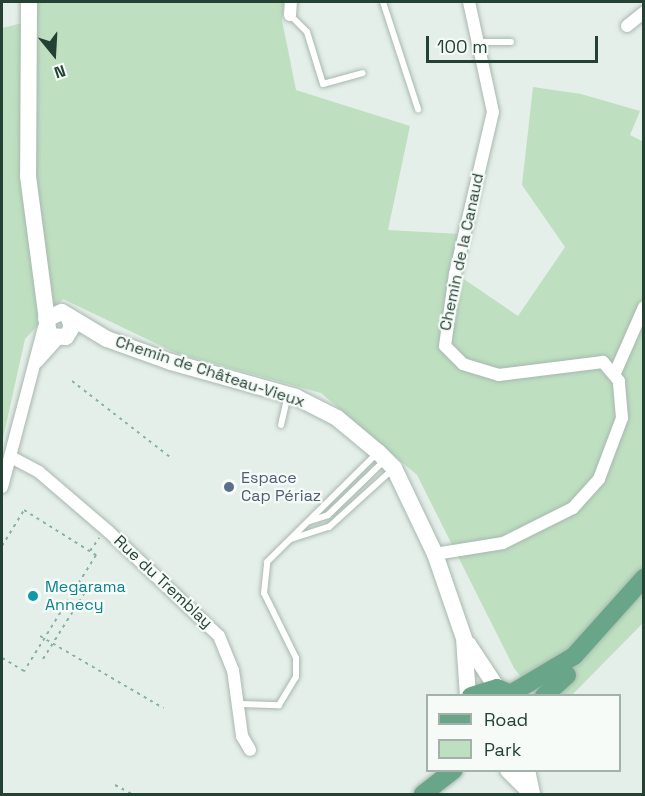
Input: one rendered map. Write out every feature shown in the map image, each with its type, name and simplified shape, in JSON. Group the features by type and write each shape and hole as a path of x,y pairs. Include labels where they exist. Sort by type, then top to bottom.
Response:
{"main road":[{"path":"489,694 508,692 574,656 644,578"},
{"path":"546,694 644,593"},
{"path":"408,795 434,772"},
{"path":"423,795 453,772"}],"street":[{"path":"2,487 45,323 45,278 28,176 29,2"},
{"path":"290,15 291,2"},
{"name":"Chemin de la Canaud","path":"469,2 494,112 455,274 445,346 463,364 499,375 591,360 615,373"},
{"path":"627,26 644,12"},
{"path":"35,365 72,327 45,278"},
{"path":"435,554 527,535 587,496 599,479 622,418 615,373 644,307"},
{"path":"45,323 65,314"},
{"name":"Chemin de Château-Vieux","path":"65,314 107,339 288,395 337,418 386,460 435,554 465,639 470,694"},
{"path":"45,323 62,338"},
{"name":"Chemin de Château-Vieux","path":"62,338 107,339"},
{"name":"Rue du Tremblay","path":"11,457 39,472 105,529 219,636 241,704 242,736 250,750"},
{"name":"Chemin de Château-Vieux","path":"465,639 508,692"},
{"path":"509,772 532,795"},
{"path":"527,772 532,795"}],"lane":[{"path":"383,2 418,109"},
{"path":"290,15 307,32 322,84 363,73"},
{"path":"478,42 511,42"},
{"path":"281,425 288,395"},
{"path":"241,704 279,705 296,677 296,658 264,593 263,572 290,539 309,521 386,460"},
{"path":"309,521 328,515 386,460"},
{"path":"290,539 329,527 386,460"}],"path":[{"path":"72,381 170,457"},
{"path":"2,546 24,510 96,555 24,672 2,658"},
{"path":"90,551 105,529"},
{"path":"43,659 90,584"},
{"path":"40,636 163,708"},
{"path":"115,785 132,795"}],"green space":[{"path":"36,2 284,2 282,20 296,90 410,126 388,230 460,234 449,269 518,316 565,247 522,185 533,87 581,94 640,111 630,135 644,142 643,623 573,694 534,694 514,668 417,475 321,393 176,353 63,299 25,339 2,443 2,28 35,20"}],"place":[{"name":"Espace Cap Périaz","path":"229,487"},
{"name":"Megarama Annecy","path":"33,596"}]}
